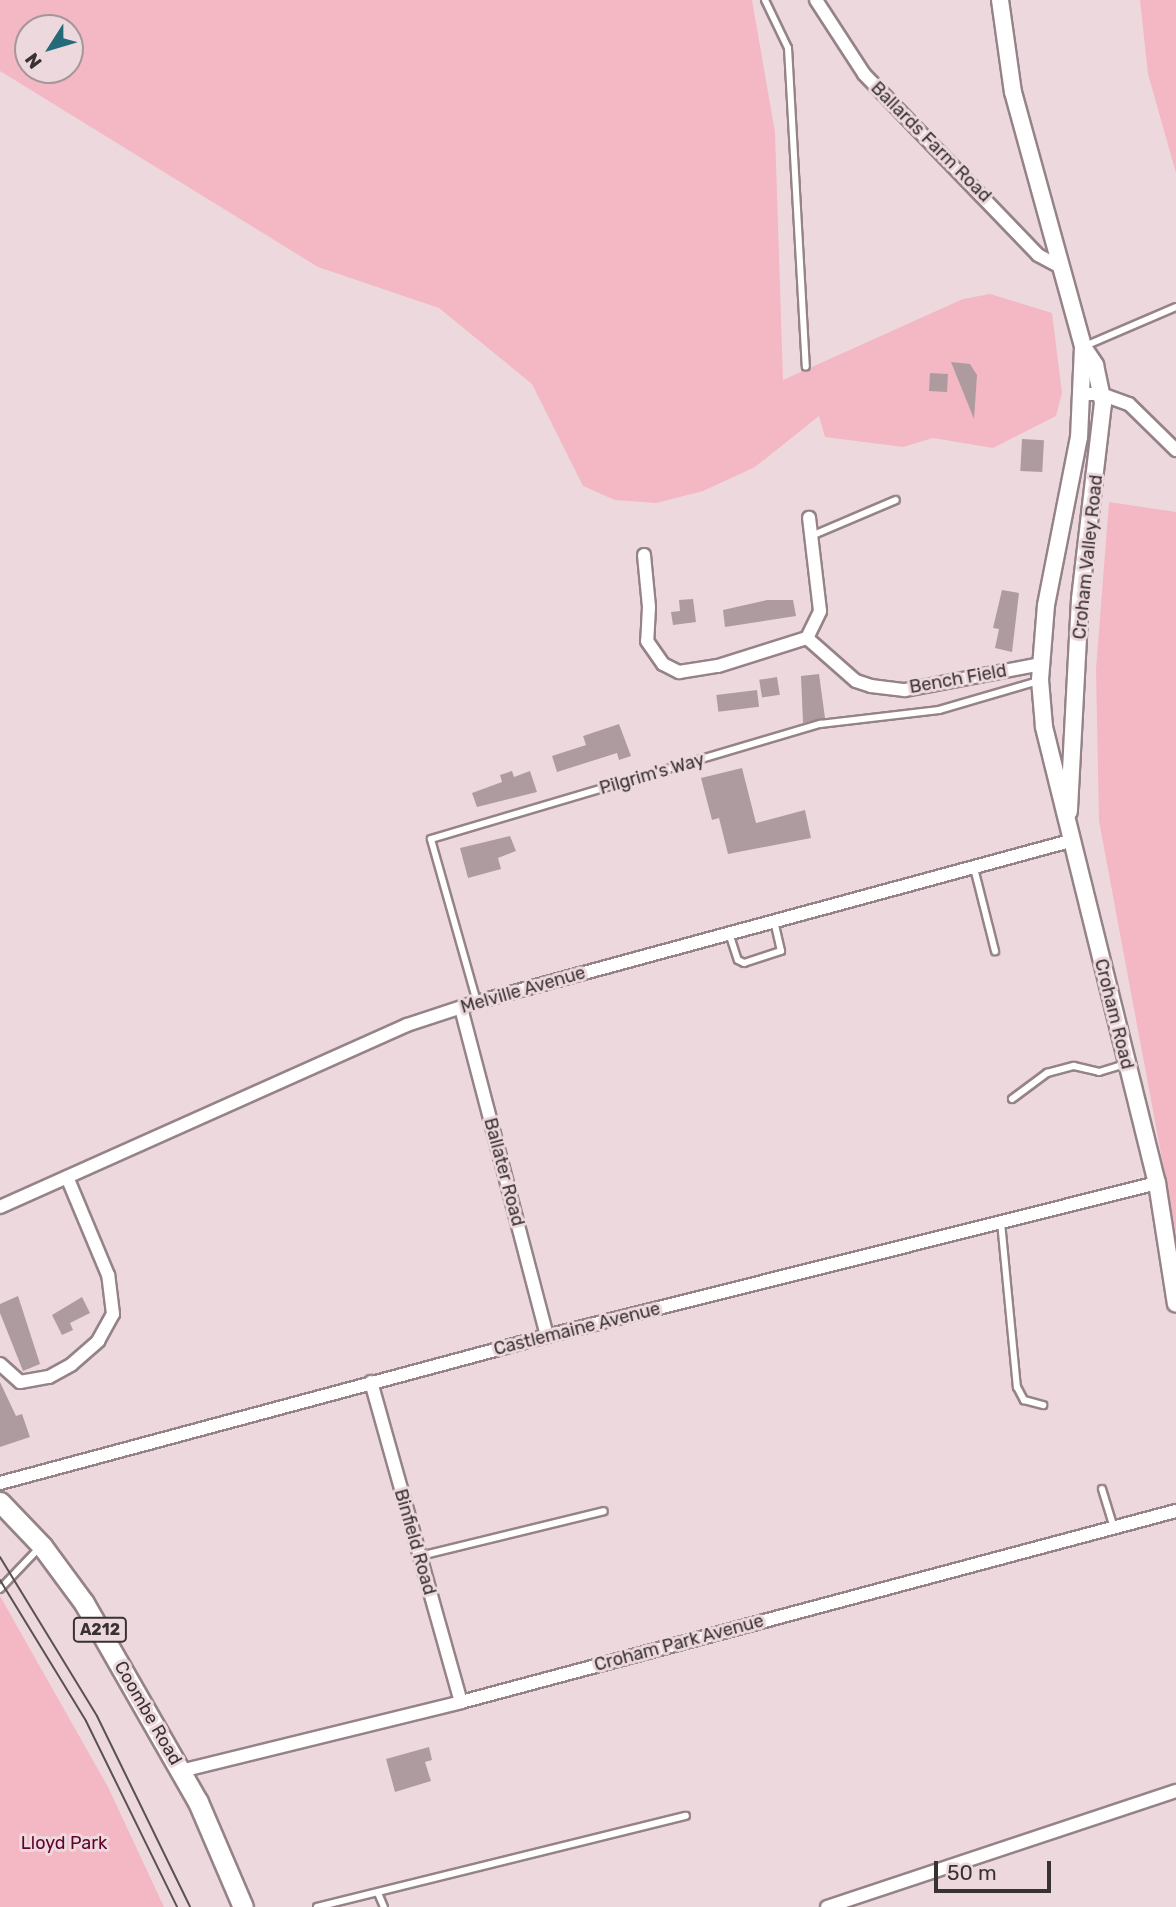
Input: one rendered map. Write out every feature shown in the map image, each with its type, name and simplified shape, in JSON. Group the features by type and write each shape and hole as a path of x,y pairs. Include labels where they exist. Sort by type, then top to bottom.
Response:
{"main road":[{"name":"Coombe Road","path":"0,1502 42,1546 84,1603 181,1771 214,1834 243,1907"}],"street":[{"name":"Ballards Farm Road","path":"816,0 864,74 1038,255 1062,268"},
{"name":"Croham Valley Road","path":"1000,0 1013,92 1083,347 1079,437 1046,605 1040,672 1044,727"},
{"name":"Croham Valley Road","path":"1068,814 1080,599 1102,433 1101,394 1095,365 1083,347"},
{"path":"1081,394 1101,394 1138,409 1176,450"},
{"path":"644,555 649,607 646,642 663,664 679,672 718,666 807,638 820,611 809,518"},
{"name":"Bench Field","path":"807,638 856,681 871,686 905,690 1040,672"},
{"name":"Croham Road","path":"1044,727 1053,775 1068,814 1070,841 1157,1183 1176,1304"},
{"name":"Melville Avenue","path":"0,1207 295,1072 477,1002 1070,841"},
{"name":"Ballater Road","path":"461,1008 547,1336"},
{"path":"0,1364 20,1382 49,1377 72,1364 108,1328 114,1297 67,1177"},
{"name":"Castlemaine Avenue","path":"0,1483 547,1336 1157,1183"},
{"path":"72,1364 80,1375"},
{"name":"Binfield Road","path":"370,1382 461,1702"},
{"name":"Croham Park Avenue","path":"181,1771 461,1702 1176,1511"},
{"path":"827,1907 1176,1791"}],"lane":[{"path":"765,0 788,48 806,366"},
{"path":"1083,347 1176,307"},
{"path":"811,536 896,500"},
{"name":"Pilgrim's Way","path":"477,1002 431,839 820,724 939,710 1040,672"},
{"path":"974,868 995,951"},
{"path":"729,933 738,960 744,963 781,951 774,921"},
{"path":"1012,1098 1047,1073 1081,1065 1099,1072 1127,1064"},
{"path":"1001,1222 1017,1387 1024,1399 1042,1405"},
{"path":"1102,1489 1114,1528"},
{"path":"420,1556 604,1511"},
{"path":"0,1590 42,1546"},
{"path":"317,1907 686,1816"},
{"path":"377,1893 384,1907"}],"green space":[{"path":"0,0 752,0 775,132 783,380 963,299 990,294 1052,313 1062,393 1056,416 993,448 933,438 903,447 825,437 819,416 755,467 703,491 656,503 615,500 583,486 532,384 439,308 318,267 21,84 84,84 84,14 14,14 14,80 0,71"},
{"path":"1140,0 1176,0 1176,173 1148,74"},
{"path":"1109,502 1176,512 1176,1234 1099,821 1096,669"},
{"name":"Lloyd Park","path":"0,1596 108,1787 164,1907 0,1907"}],"building":[{"path":"951,362 970,364 977,375 974,419"},
{"path":"930,373 948,374 947,392 929,391"},
{"path":"1022,439 1044,440 1042,472 1020,471"},
{"path":"1002,590 1019,593 1012,652 995,648 999,629 993,628"},
{"path":"693,599 696,622 673,625 671,612 680,611 679,600"},
{"path":"767,600 793,600 796,616 725,627 723,610"},
{"path":"819,674 825,718 803,723 801,676"},
{"path":"777,677 780,695 762,698 759,680"},
{"path":"757,690 759,707 718,712 716,695"},
{"path":"619,724 631,756 619,760 617,753 557,772 552,756 586,745 583,736"},
{"path":"742,768 756,823 805,810 811,838 728,854 719,818 712,820 701,778"},
{"path":"512,771 514,777 530,771 537,792 477,807 472,793 502,782 500,775"},
{"path":"510,836 516,851 498,858 501,869 468,878 460,848"},
{"path":"18,1296 40,1364 23,1371 0,1313 0,1304"},
{"path":"82,1297 90,1313 70,1323 73,1330 62,1335 52,1315"},
{"path":"0,1382 16,1416 22,1414 30,1437 0,1447"},
{"path":"429,1747 432,1760 425,1762 431,1781 395,1792 386,1759"}],"tram line":[{"path":"0,1557 97,1716 190,1907"},
{"path":"0,1580 86,1721 177,1907"}]}
